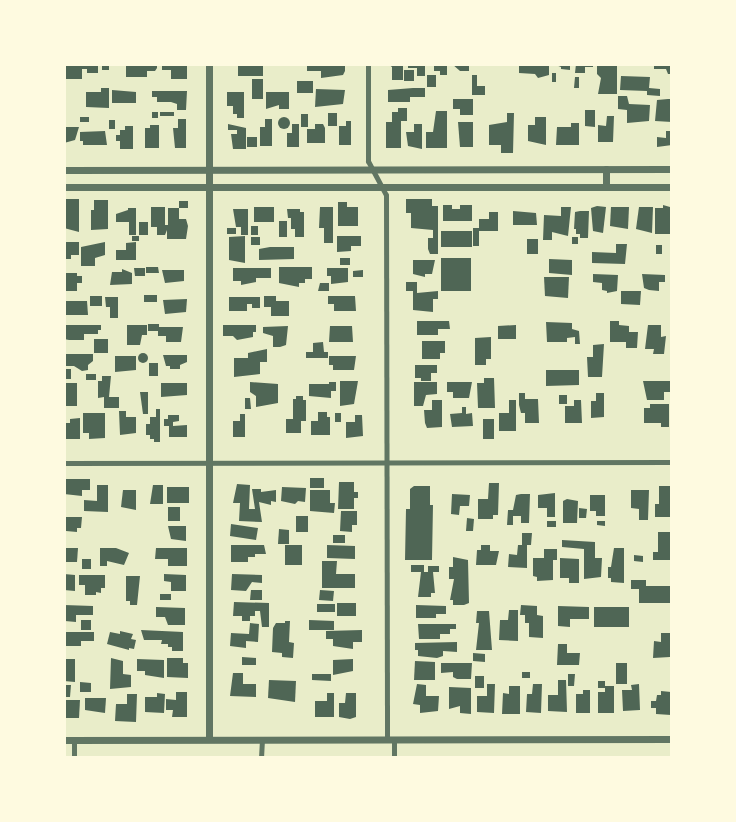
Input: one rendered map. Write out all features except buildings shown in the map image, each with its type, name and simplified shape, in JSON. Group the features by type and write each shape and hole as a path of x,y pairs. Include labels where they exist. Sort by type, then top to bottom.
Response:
{"street":[{"path":"209,64 209,740"},
{"path":"368,64 368,161 386,195 390,739 394,758"},
{"path":"606,169 606,186"},
{"path":"64,170 672,169"},
{"path":"64,187 672,186"},
{"path":"64,463 672,462"},
{"path":"64,740 672,739"},
{"path":"74,740 74,758"},
{"path":"261,758 262,740"}]}
